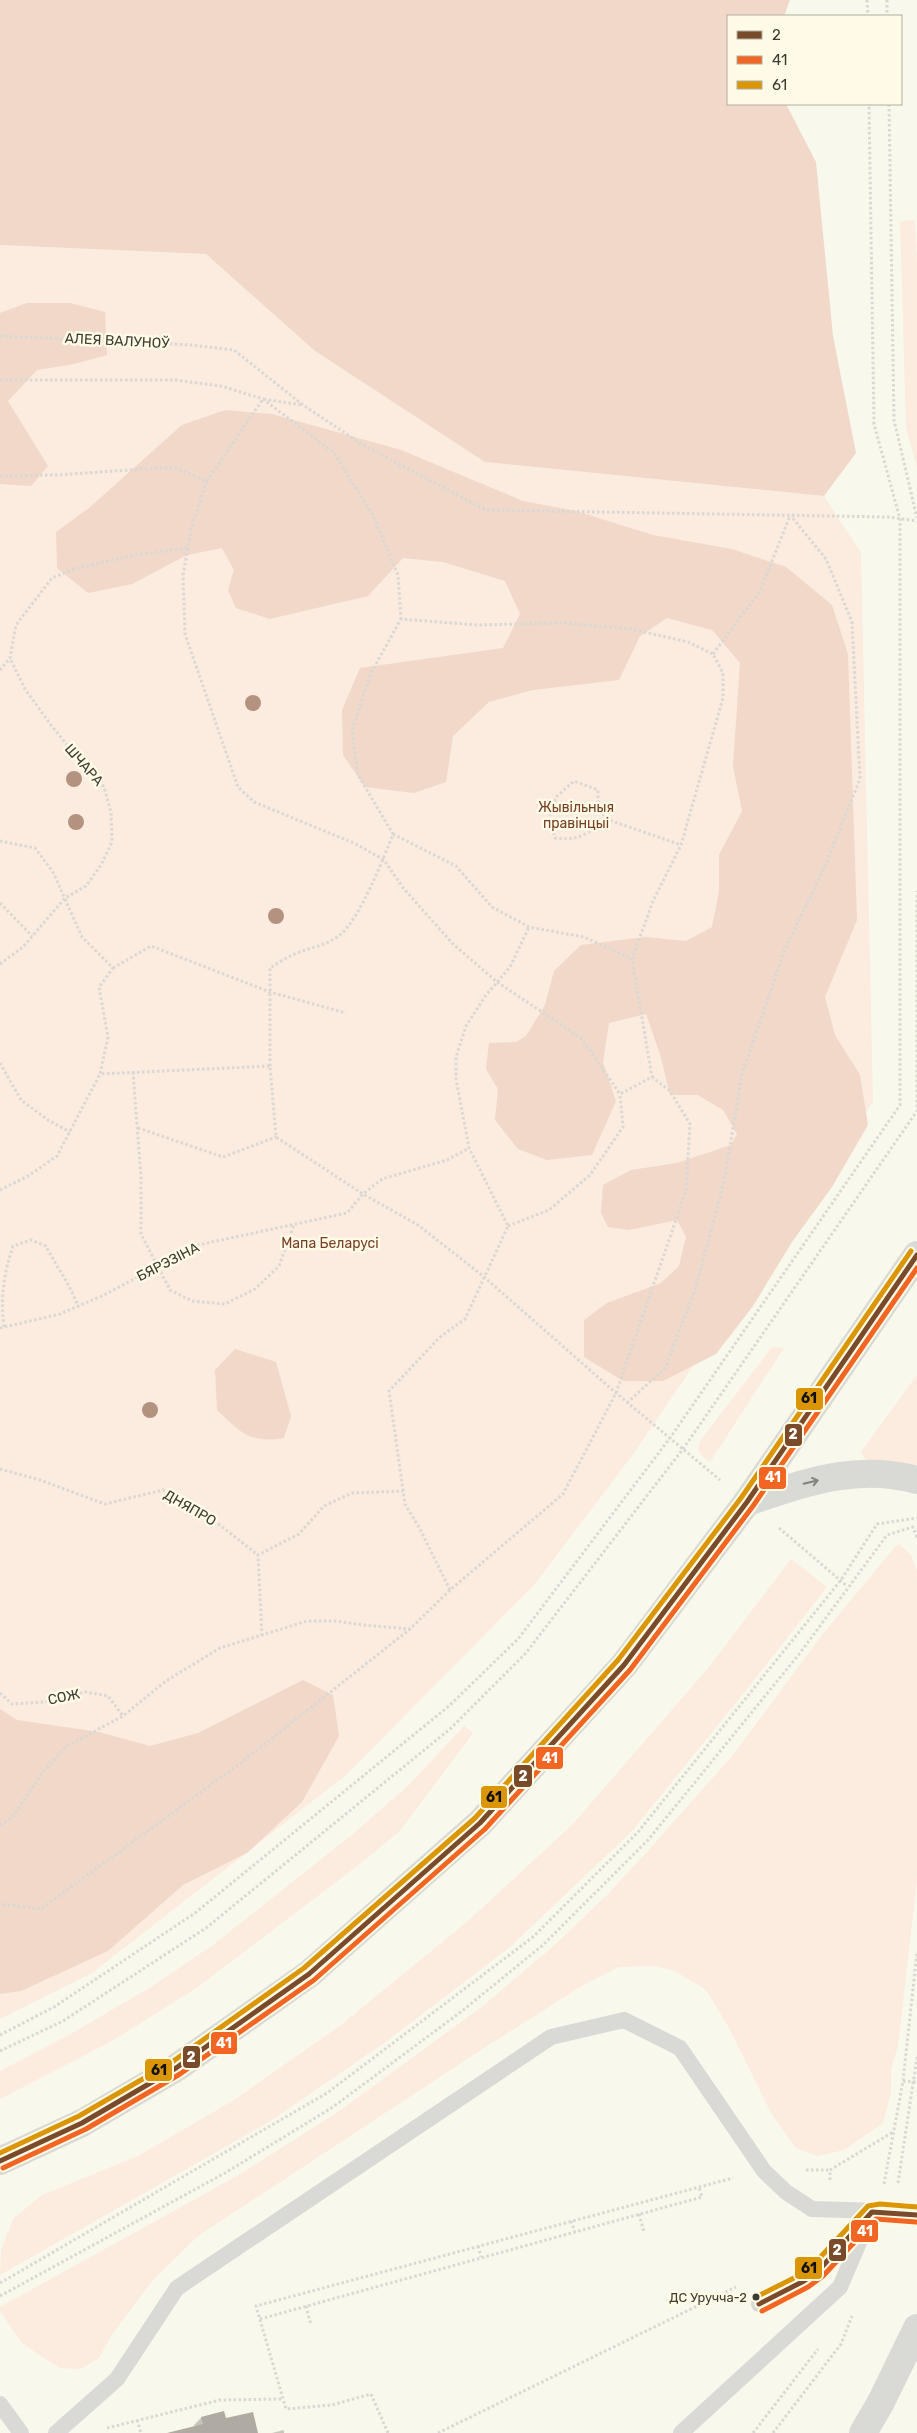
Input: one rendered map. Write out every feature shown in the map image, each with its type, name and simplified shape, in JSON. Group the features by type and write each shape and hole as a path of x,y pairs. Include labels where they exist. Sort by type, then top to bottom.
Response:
{"main road":[{"path":"0,2161 82,2123 176,2068 317,1968 480,1823 624,1665 748,1502 917,1255"},
{"path":"748,1502 804,1484 863,1472 893,1473 917,1480"},
{"path":"863,2433 881,2402 917,2328"}],"lane":[{"path":"56,2433 117,2379 177,2288 551,2037 624,2020 680,2048 764,2171 786,2192 812,2210 917,2215"},
{"path":"759,2304 804,2281 819,2270 872,2212"},
{"path":"681,2433 840,2287 872,2212"},
{"path":"0,2404 21,2433"}],"path":[{"path":"867,0 868,15"},
{"path":"887,0 887,15"},
{"path":"0,2035 54,2007 195,1913 449,1706 518,1639 670,1438 900,1105 900,519 874,424 869,105"},
{"path":"0,380 175,380 221,386 263,399 303,405 363,445 486,510 888,517 917,520 894,420 889,105"},
{"name":"АЛЕЯ ВАЛУНОЎ","path":"0,336 191,345 234,350 303,405"},
{"path":"263,399 207,481 192,526 183,574 185,634 238,787 254,802 356,844 384,860 404,889 453,944 497,982 581,1038 620,1094 623,1126 590,1174 549,1210 508,1226 483,1276 465,1319 440,1337 389,1392 405,1504 420,1528 450,1590"},
{"path":"263,399 334,453 372,513 398,575 401,619 371,672 352,731 358,775 393,834 456,866 492,907 529,927 584,937 632,959"},
{"path":"0,476 57,475 173,467 207,481"},
{"path":"714,654 760,591 790,515"},
{"path":"627,1403 665,1368 695,1290 724,1182 742,1074 784,952 825,866 860,779 852,622 826,559 790,515"},
{"path":"0,670 10,658 16,625 52,578 74,569 135,555 187,548"},
{"path":"0,1904 41,1909 242,1762 410,1629 450,1590 563,1494 616,1393 686,1191 690,1124 670,1091 652,1077 632,959 653,901 681,845 723,698 723,673 714,654 688,642 631,629 564,623 477,625 401,619"},
{"name":"ШЧАРА","path":"0,964 22,947 65,898 86,886 101,865 112,842 112,812 104,787 51,725 25,689 10,658"},
{"path":"606,819 584,836 570,840 555,838 549,817 556,797 574,781 598,790 598,805 606,819 681,845"},
{"path":"276,1137 270,1066 270,968 296,953 324,945 343,933 361,905 384,860 393,834"},
{"path":"0,841 35,848 53,872 82,937 113,968"},
{"path":"0,2051 63,2021 206,1928 450,1729 525,1654 683,1449 917,1111 917,891"},
{"path":"0,903 32,936"},
{"path":"508,1226 469,1148 456,1079 456,1057 466,1026 510,967 529,927"},
{"path":"0,1190 28,1176 57,1156 100,1074 108,1037 99,986 113,968 151,946 270,992 346,1013"},
{"path":"0,1063 21,1100 48,1120 70,1132"},
{"path":"100,1074 270,1066"},
{"path":"134,1072 141,1177 141,1234 170,1290 192,1301 225,1304 255,1289 279,1266 294,1224"},
{"path":"620,1094 652,1077"},
{"path":"138,1128 223,1157 276,1137"},
{"path":"276,1137 363,1194 418,1224 483,1276 627,1403 670,1438"},
{"name":"БЯРЭЗІНА","path":"2,1328 34,1322 60,1314 198,1245 347,1213 363,1194 382,1179 447,1160 469,1148"},
{"path":"2,1328 0,1307 4,1272 13,1246 31,1240 46,1246 57,1268 70,1285 78,1306"},
{"name":"ДНЯПРО","path":"0,1469 40,1480 105,1504 163,1490 212,1519 258,1555"},
{"path":"262,1636 258,1555 299,1534 324,1506 352,1494 404,1491"},
{"path":"0,2283 327,2093 533,1937 638,1832 840,1580 877,1524 917,1518"},
{"path":"0,2296 224,2173 334,2107 462,2011 544,1944 648,1840 800,1653 887,1534 913,1527 917,1538"},
{"path":"0,1825 12,1818 42,1773 67,1746 122,1716 166,1681 220,1648 307,1621 336,1621 410,1629"},
{"name":"СОЖ","path":"0,1693 12,1704 44,1702 85,1692 100,1694 108,1696 122,1716"},
{"path":"903,2081 917,2082"},
{"path":"388,2433 371,2394 332,2406 286,2409 256,2306 571,2220 764,2171 830,2170"},
{"path":"260,2319 702,2197 699,2187"},
{"path":"638,2214 644,2232"},
{"path":"571,2220 575,2232"},
{"path":"478,2246 481,2257"},
{"path":"438,2433 739,2285"},
{"path":"306,2306 311,2325"},
{"path":"104,2429 220,2400 283,2399"},
{"path":"138,2420 141,2433"}],"green space":[{"path":"915,220 917,263 917,468 906,427 900,221"},
{"path":"0,245 206,254 315,351 485,462 824,496 861,553 873,1102 634,1453 535,1584 346,1775 92,1973 0,2019"},
{"path":"772,1347 784,1348 710,1462 701,1455 698,1449 700,1441"},
{"path":"917,1375 917,1466 868,1463 861,1452"},
{"path":"899,1544 911,1555 917,1571 917,1880 898,2046 891,2069 891,2092 883,2123 844,2150 817,2156 795,2147 771,2113 728,2026 706,1990 675,1971 654,1966 619,1967 585,1984 490,2044 198,2236 152,2281 111,2336 99,2358 80,2369 60,2368 21,2342 0,2311 0,2307 237,2176 338,2112 483,2006 557,1943 608,1894 732,1756 822,1635"},
{"path":"791,1559 827,1587 633,1830 510,1947 387,2041 269,2122 0,2275 1,2250 13,2219 42,2195 138,2156 234,2100 341,2025 468,1921 572,1825 709,1667"},
{"path":"464,1726 473,1733 400,1831 356,1867 195,1989 112,2041 0,2099 0,2071 69,2035 151,1987 213,1945 354,1833 408,1786"}],"shaded area":[{"path":"0,0 790,0 784,15 727,15 727,105 787,105 816,162 833,336 856,453 824,496 485,462 315,351 206,254 0,245"},
{"path":"27,303 70,303 105,312 107,355 74,364 37,370 8,401 48,466 31,486 0,484 0,313"},
{"path":"225,410 272,414 401,450 523,501 576,511 653,535 732,549 786,567 832,605 848,654 857,920 825,997 835,1035 860,1075 868,1125 832,1187 792,1242 753,1306 716,1354 663,1381 623,1381 584,1357 584,1320 607,1303 661,1283 679,1266 686,1237 677,1220 629,1230 608,1227 601,1213 603,1185 631,1170 677,1163 731,1145 737,1134 723,1110 698,1095 670,1095 660,1054 646,1014 609,1023 603,1062 616,1101 592,1155 547,1160 518,1149 495,1120 498,1089 486,1069 489,1043 516,1042 526,1036 545,1005 554,971 581,945 645,937 686,941 712,927 719,891 719,855 742,811 733,766 740,663 712,630 667,618 640,636 619,680 533,690 489,702 453,736 446,782 414,793 365,787 343,755 342,710 360,668 503,648 520,614 505,581 443,562 403,558 368,596 270,619 236,608 228,590 234,570 222,548 187,555 132,584 88,593 57,568 56,532 89,508 182,425"},
{"path":"235,1349 276,1362 291,1416 284,1438 254,1438 239,1430 217,1410 215,1370"},
{"path":"303,1680 333,1695 339,1736 302,1802 247,1853 183,1885 108,1951 21,1991 0,1994 0,1709 17,1720 99,1732 150,1746 198,1733"}],"building":[{"path":"224,2411 226,2418 253,2412 258,2433 167,2433 203,2424 201,2417"}],"transit line":[{"name":"61","path":"0,2153 79,2116 172,2062 304,1968 475,1818 618,1660 741,1498 911,1251"},
{"name":"2","path":"0,2161 82,2123 176,2068 309,1974 480,1823 624,1665 747,1502 917,1255"},
{"name":"41","path":"3,2168 86,2129 180,2074 314,1980 485,1829 630,1670 753,1506 917,1268"},
{"name":"61","path":"756,2297 800,2275 814,2264 868,2206 880,2204 917,2207"},
{"name":"2","path":"759,2304 804,2281 819,2270 872,2212 917,2215"},
{"name":"41","path":"762,2311 808,2287 823,2276 876,2219 916,2222"}],"place":[{"name":"ДС Уручча-2","path":"756,2297"}],"park label":[{"name":"Жывільныя правінцыі","path":"576,816"},
{"name":"Мапа Беларусі","path":"330,1243"}]}
